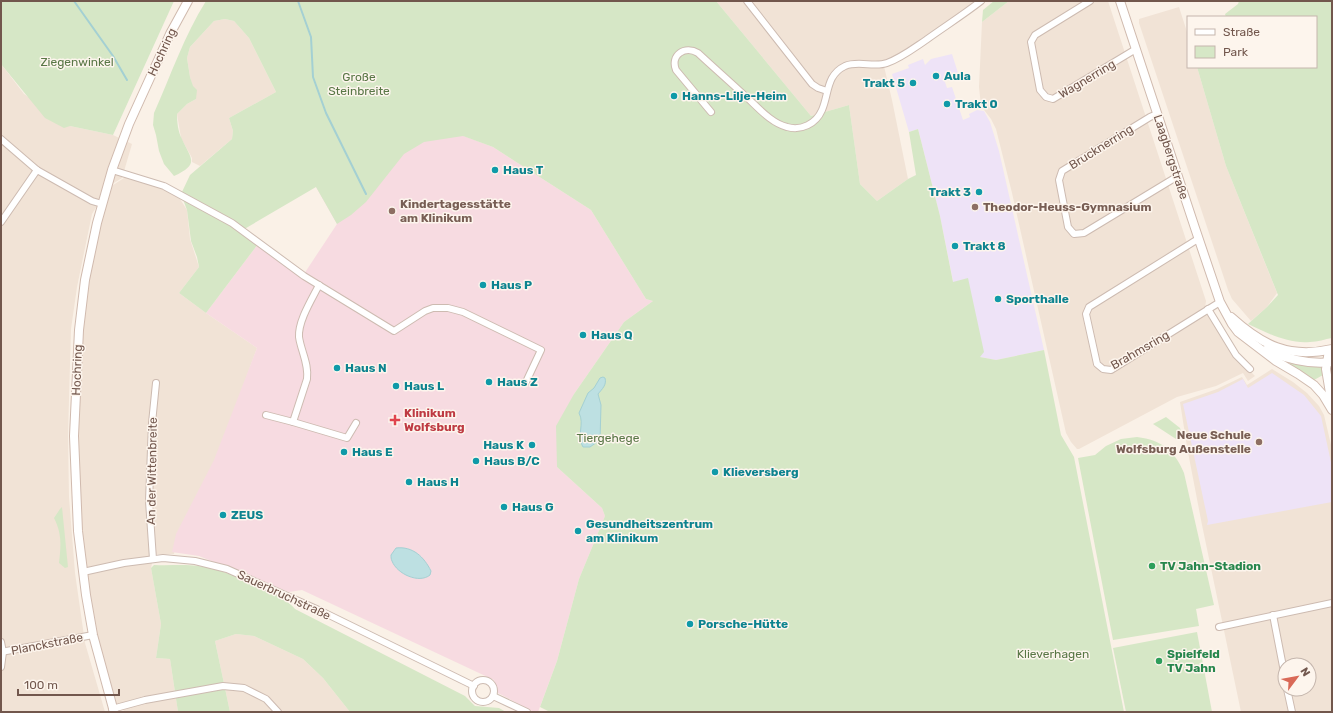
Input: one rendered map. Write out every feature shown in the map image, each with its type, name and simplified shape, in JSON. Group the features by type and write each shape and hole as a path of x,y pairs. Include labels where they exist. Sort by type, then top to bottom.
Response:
{"street":[{"name":"Hochring","path":"113,710 93,635 83,572 76,511 74,443 78,338 83,289 102,204 112,170 129,124 170,34 188,1"},
{"path":"748,1 812,84 827,91"},
{"path":"711,112 674,66 678,55 682,52 694,50 698,53 771,119 786,127 802,127 810,124 816,119 822,110 832,78 843,67 857,63 886,64 904,54 981,1"},
{"name":"Wagnerring","path":"1090,1 1035,35 1031,42 1040,90 1046,97 1052,99 1136,49"},
{"name":"Laagbergstraße","path":"1120,1 1220,302 1238,332 1276,361 1314,385 1332,410"},
{"name":"Brucknerring","path":"1157,114 1062,171 1059,180 1068,227 1074,234 1084,233 1178,176"},
{"path":"1,139 37,170 92,201 102,204"},
{"path":"1,222 37,170"},
{"path":"112,170 144,179 176,191 232,223 304,276 394,331 416,316 433,308 448,308 463,312 541,350 526,382"},
{"name":"Brahmsring","path":"1198,239 1089,307 1086,314 1097,364 1104,370 1111,370 1220,302"},
{"path":"293,422 308,372 300,341 299,330 318,285"},
{"path":"1208,310 1236,356 1250,369"},
{"name":"Laagbergstraße","path":"1226,312 1254,336 1273,347 1286,351 1299,352 1331,351"},
{"name":"Laagbergstraße","path":"1257,346 1274,354 1293,360 1329,362"},
{"path":"1331,351 1327,378 1332,405"},
{"name":"An der Wittenbreite","path":"153,559 149,501 152,423 156,383"},
{"path":"266,415 347,438 356,423"},
{"name":"Sauerbruchstraße","path":"83,572 124,563 153,559 195,561 227,569 323,612 474,686"},
{"path":"1219,627 1332,604"},
{"path":"1273,616 1281,657"},
{"name":"Planckstraße","path":"2,652 93,635"},
{"path":"1,642 1,667"},
{"path":"480,681 488,681 493,688 493,696 486,701 478,700 473,694 474,686 480,681"},
{"path":"113,710 145,700 223,686 244,688 266,699 278,712"},
{"path":"493,696 528,712"},
{"path":"1289,697 1292,712"}],"shaded area":[{"path":"716,1 978,1 904,52 883,62 908,179 877,201 860,184 849,105 811,116"},
{"path":"1009,1 1108,1 1206,301 1205,308 1235,356 1255,376 1248,381 1243,373 1216,386 1177,397 1079,449 1077,449 1071,442 1066,433 1012,193 996,129 991,119 981,106 979,87 982,22"},
{"path":"1179,7 1187,32 1187,68 1197,68 1226,166 1277,293 1267,307 1251,321 1232,299 1228,290 1139,23 1139,19"},
{"path":"225,19 234,21 249,38 276,92 229,118 233,131 232,139 200,166 192,162 192,158 181,138 177,114 187,104 196,99 187,58 190,47 214,21"},
{"name":"Theodor-Heuss-Gymnasium","path":"952,54 958,73 944,79 947,88 952,87 963,120 970,117 969,114 977,110 984,111 990,122 999,151 1044,350 996,360 980,357 962,326 940,216 918,129 909,132 892,74 909,68 908,65 923,59 925,65 931,59"},
{"path":"1,64 24,94 70,126 113,135 132,144 122,178 109,186 92,214 77,287 71,329 68,435 69,497 75,573 85,643 105,712 1,712"},
{"name":"Klinikum Wolfsburg","path":"421,120 493,147 591,210 646,299 653,301 624,322 574,394 557,467 602,508 605,516 579,579 557,661 538,712 534,712 498,693 494,680 302,590 289,592 199,556 172,552 176,534 214,460 257,348 206,313 258,244 302,277 337,224 316,187"},
{"path":"125,173 175,191 187,210 190,239 199,267 179,293 257,348 216,460 178,534 174,554 153,554 151,568 161,624 156,658 170,659 178,712 124,712 122,706 134,699 112,709 93,635 75,498 79,330 97,223 110,187 124,178"},
{"path":"1272,369 1307,393 1319,406 1324,415 1332,449 1332,712 1241,712 1202,525 1180,402 1217,389 1242,377 1247,385"},
{"name":"Neue Schule Wolfsburg Außenstelle","path":"1272,373 1304,395 1321,416 1332,467 1332,502 1207,525 1208,521 1183,404 1218,392 1243,379 1248,388"},
{"path":"236,634 254,636 303,659 323,678 350,712 230,712 215,641"}],"green space":[{"name":"Ziegenwinkel","path":"1,1 174,1 113,135 70,126 64,128 45,118 1,64"},
{"path":"206,1 716,1 811,116 849,105 860,184 877,201 916,175 909,132 918,129 940,216 953,282 968,278 984,352 980,357 996,360 1044,350 1061,435 1074,457 1124,712 550,712 540,707 557,661 579,579 605,516 602,508 557,467 556,426 574,394 624,322 653,301 646,299 591,210 493,147 463,136 424,142 404,154 366,202 351,215 337,224 316,187 241,231 258,244 206,313 179,293 199,267 191,241 187,210 181,194 190,175 232,139 233,131 229,118 276,92 249,38 234,21 225,19 214,21 190,47 187,58 190,77 193,86 197,90 196,99 187,104 177,114 179,130 190,156 190,164 182,172 174,176 164,164 159,151 153,125 154,113 184,42"},
{"path":"994,1 1009,1 982,22 983,10"},
{"path":"1239,1 1332,1 1332,338 1313,342 1286,340 1248,324 1278,295 1226,166 1197,68 1317,68 1317,16 1226,16 1225,14 1238,4"},
{"path":"1290,363 1321,366 1323,375 1314,380"},
{"path":"1166,417 1180,428 1182,434 1176,439 1153,424"},
{"name":"TV Jahn-Stadion","path":"1137,437 1154,441 1166,448 1172,453 1184,473 1214,605 1196,609 1199,626 1113,640 1078,458 1095,455 1106,446 1121,439"},
{"path":"62,507 68,567 65,568 59,563 60,540 54,518"},
{"path":"154,565 187,565 208,567 250,582 277,596 295,609 465,696 475,706 499,708 506,712 350,712 323,678 303,659 254,636 236,634 215,641 230,712 178,712 170,659 156,658 161,624 151,568"},
{"name":"Spielfeld TV Jahn","path":"1197,632 1212,712 1126,712 1113,648"}],"water":[{"path":"600,378 605,378 605,385 598,394 601,405 600,440 590,447 583,447 580,439 581,417 579,413 588,393 594,388"},
{"path":"396,548 408,549 421,557 431,571 430,575 425,578 414,578 403,574 395,566 391,558 391,555"}],"waterway":[{"path":"74,1 113,56 127,80"},
{"path":"298,1 311,37 313,77 326,113 366,194"}],"place":[{"name":"Aula","path":"936,76"},
{"name":"Trakt 5","path":"913,83"},
{"name":"Hanns-Lilje-Heim","path":"674,96"},
{"name":"Trakt 0","path":"947,104"},
{"name":"Haus T","path":"495,170"},
{"name":"Trakt 3","path":"979,192"},
{"name":"Theodor-Heuss-Gymnasium","path":"975,207"},
{"name":"Kindertagesstätte am Klinikum","path":"392,211"},
{"name":"Trakt 8","path":"955,246"},
{"name":"Haus P","path":"483,285"},
{"name":"Sporthalle","path":"998,299"},
{"name":"Haus Q","path":"583,335"},
{"name":"Haus N","path":"337,368"},
{"name":"Haus Z","path":"489,382"},
{"name":"Haus L","path":"396,386"},
{"name":"Klinikum Wolfsburg","path":"395,420"},
{"name":"Neue Schule Wolfsburg Außenstelle","path":"1259,442"},
{"name":"Haus K","path":"532,445"},
{"name":"Haus E","path":"344,452"},
{"name":"Haus B/C","path":"476,461"},
{"name":"Klieversberg","path":"715,472"},
{"name":"Haus H","path":"409,482"},
{"name":"Haus G","path":"504,507"},
{"name":"ZEUS","path":"223,515"},
{"name":"Gesundheitszentrum am Klinikum","path":"578,531"},
{"name":"TV Jahn-Stadion","path":"1152,566"},
{"name":"Porsche-Hütte","path":"690,624"},
{"name":"Spielfeld TV Jahn","path":"1159,661"}],"park label":[{"name":"Große Steinbreite","path":"359,84"},
{"name":"Tiergehege","path":"608,438"},
{"name":"Klieverhagen","path":"1053,654"}]}
